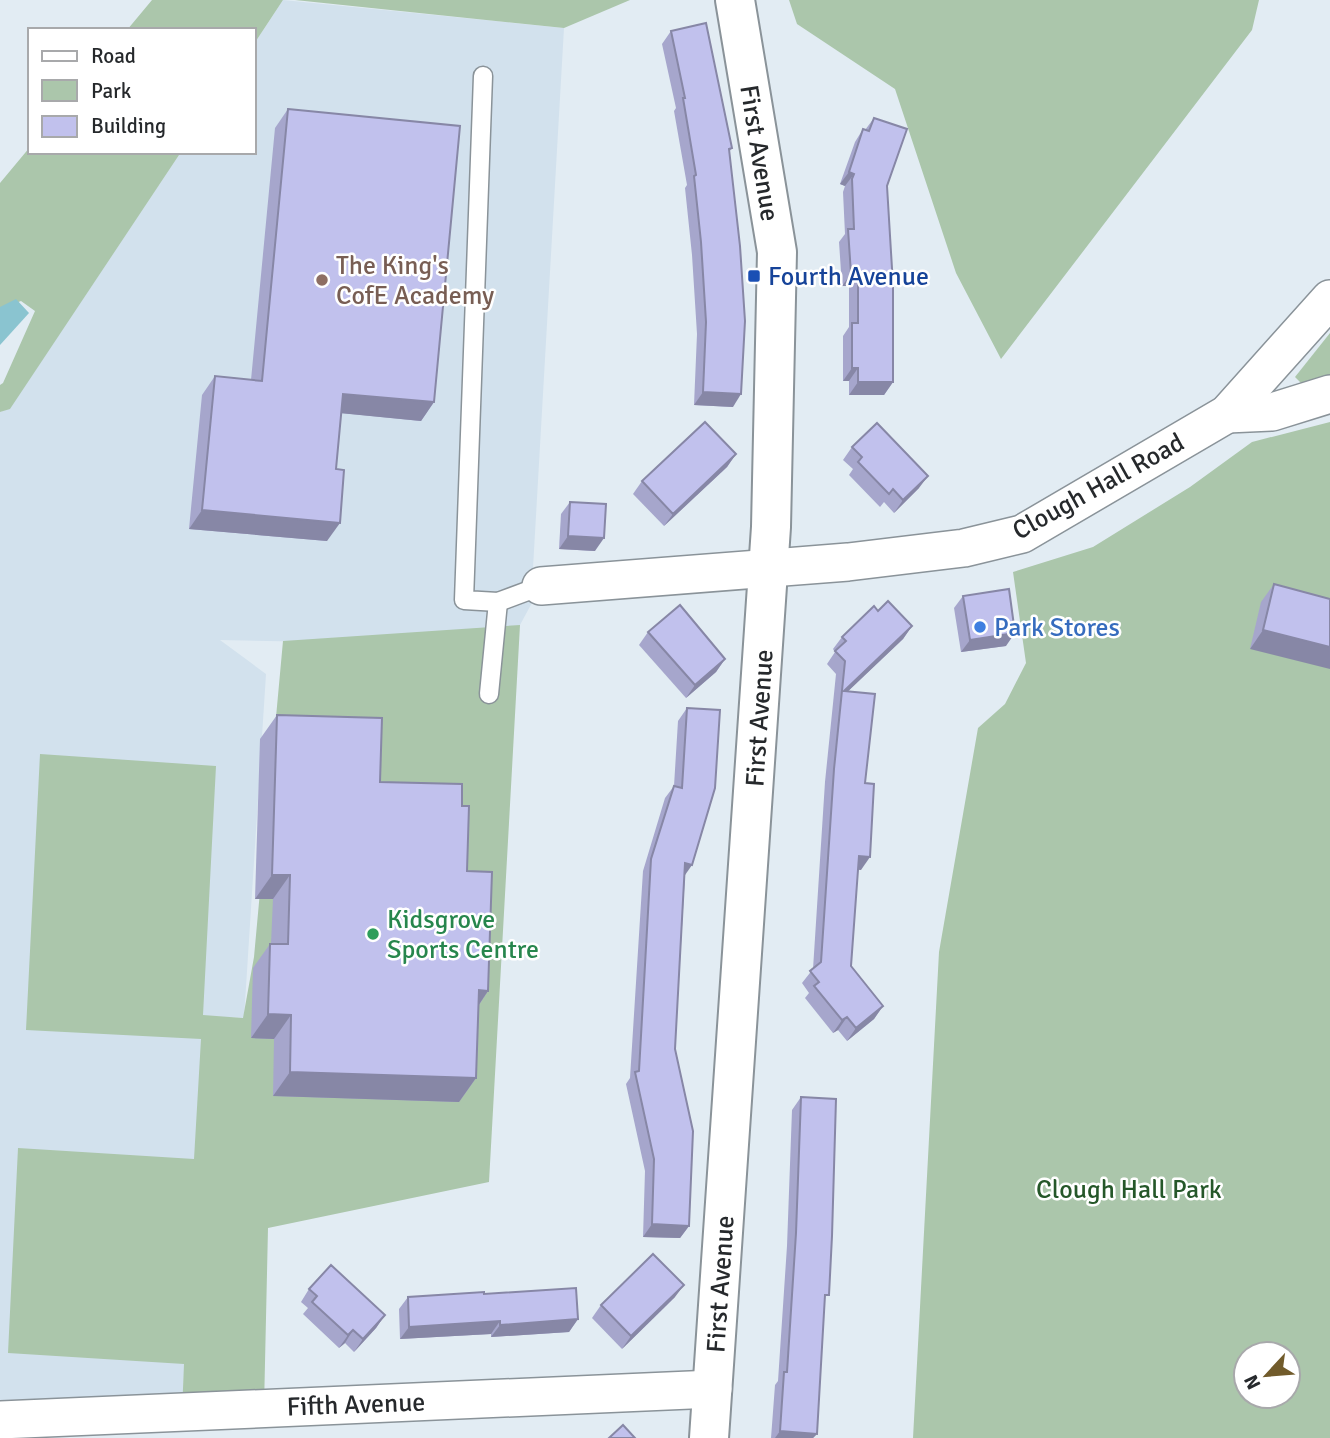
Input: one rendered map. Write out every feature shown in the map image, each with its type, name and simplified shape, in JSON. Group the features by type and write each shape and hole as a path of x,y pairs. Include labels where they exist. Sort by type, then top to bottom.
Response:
{"main road":[{"name":"First Avenue","path":"709,1438 769,568 777,252 735,0"}],"street":[{"name":"Clough Hall Road","path":"769,568 964,548 1022,534 1227,414 1330,299"},
{"path":"1227,414 1272,412 1330,394"},
{"path":"541,586 769,568"},
{"name":"Fifth Avenue","path":"0,1420 265,1423 713,1389"}],"lane":[{"path":"482,76 464,600 498,602 541,586"},
{"path":"489,694 498,602"}],"shaded area":[{"name":"The King's CofE Academy","path":"283,0 564,28 533,568 546,567 541,586 520,625 512,632 426,644 220,640 266,674 244,1018 203,1016 182,1412 0,1420 0,412 10,408 180,154 256,154 256,41"}],"green space":[{"path":"152,0 283,0 256,41 256,28 129,28"},
{"path":"295,0 630,0 564,28"},
{"path":"789,0 1259,0 1252,30 1001,359 956,273 895,89 797,24"},
{"path":"28,149 28,154 180,154 10,409 0,412 0,385 35,311 21,301 0,309 0,183"},
{"path":"1330,333 1330,378 1303,385 1295,377"},
{"name":"Clough Hall Park","path":"1330,422 1330,1438 913,1438 939,952 978,728 1005,704 1026,663 1013,572 1093,547 1190,487 1252,442"},
{"path":"520,625 489,1182 268,1228 264,1408 182,1412 184,1364 8,1353 18,1148 194,1159 201,1039 26,1030 40,754 216,766 203,1015 243,1018 254,957 283,641"}],"water":[{"path":"16,299 29,313 0,345 0,307"}],"building":[{"path":"706,23 732,148 729,149 745,321 741,394 703,392 706,322 696,175 685,98 671,31"},
{"path":"288,109 460,126 434,402 343,394 336,469 344,470 340,523 202,510 215,376 262,381"},
{"path":"874,118 907,129 887,186 893,285 893,382 858,382 858,368 852,368 852,323 858,323 858,273 851,274 848,229 854,229 854,174 849,172 863,129 869,131"},
{"path":"705,422 736,454 673,514 642,481"},
{"path":"877,423 928,476 903,500 893,489 889,494 858,462 862,457 852,447"},
{"path":"570,502 606,504 604,538 568,536"},
{"path":"1274,584 1330,599 1330,647 1263,630"},
{"path":"1009,589 1015,633 970,640 963,596"},
{"path":"888,601 912,626 844,691 875,694 865,783 874,784 870,857 859,856 851,966 883,1006 856,1028 847,1017 842,1020 814,986 819,982 810,971 821,962 834,769 845,661 835,651 846,641 842,637 874,606 878,611"},
{"path":"680,605 725,659 695,685 648,632"},
{"path":"687,708 720,710 715,788 692,865 685,863 675,1049 693,1131 689,1226 652,1224 654,1159 635,1072 639,1071 651,859 674,786 682,788"},
{"name":"Kidsgrove Sports Centre","path":"277,715 382,718 380,782 462,784 462,806 469,806 467,871 492,872 488,991 479,990 476,1078 290,1072 291,1015 268,1014 270,944 288,944 290,875 272,875"},
{"path":"801,1097 836,1099 829,1295 825,1295 817,1434 780,1431 784,1372 787,1372 796,1233"},
{"path":"653,1254 684,1285 631,1336 601,1305"},
{"path":"331,1265 385,1315 363,1339 353,1330 348,1335 312,1302 317,1296 309,1289"},
{"path":"576,1288 578,1319 500,1325 500,1321 409,1327 408,1297"},
{"path":"623,1425 635,1438 609,1438"}],"place":[{"name":"Fourth Avenue","path":"754,276"},
{"name":"The King's CofE Academy","path":"322,280"},
{"name":"Park Stores","path":"980,627"},
{"name":"Kidsgrove Sports Centre","path":"373,934"}]}
